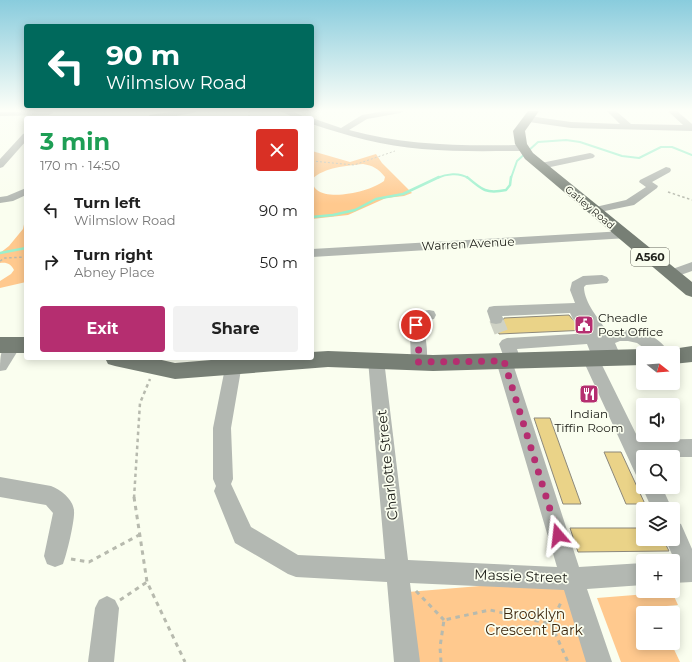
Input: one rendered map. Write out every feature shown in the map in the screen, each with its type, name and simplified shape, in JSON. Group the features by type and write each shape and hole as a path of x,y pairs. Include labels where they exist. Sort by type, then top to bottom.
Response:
{"main road":[{"path":"520,142 530,156"},
{"name":"Gatley Road","path":"530,156 692,291"},
{"path":"314,359 418,362 507,350 599,348 636,356"},
{"path":"680,355 692,354"},
{"path":"124,360 175,371 235,362 297,360"}],"street":[{"path":"0,165 21,142"},
{"path":"390,142 530,156 590,156"},
{"path":"595,210 630,203 653,186 644,182 666,170"},
{"path":"0,200 9,199 24,193"},
{"name":"Warren Avenue","path":"314,253 624,235"},
{"path":"672,274 692,266"},
{"path":"602,280 583,281 576,285 576,290 599,348 636,453"},
{"path":"496,318 494,311 574,308 578,315"},
{"path":"418,362 418,334 414,317 429,315"},
{"path":"599,348 612,337 625,335 638,337 647,341 653,346"},
{"path":"0,365 13,345"},
{"path":"507,350 572,579 599,662"},
{"name":"Charlotte Street","path":"376,360 407,662"},
{"name":"Massie Street","path":"235,362 222,428 224,485 242,535 296,566 572,579 636,574"},
{"path":"634,449 692,448"},
{"path":"0,487 51,496 64,510 55,556"},
{"path":"677,546 685,571"},
{"path":"100,662 107,608"}],"path":[{"path":"314,161 354,165 409,145"},
{"path":"668,192 692,200"},
{"path":"0,260 5,258 24,257"},
{"path":"156,367 140,403 134,495 147,582 185,662"},
{"path":"55,556 89,562 139,535"},
{"path":"398,571 444,620"},
{"path":"107,608 147,582"},
{"path":"444,620 490,610 551,624 568,662"},
{"path":"441,662 440,647 444,620"}],"green space":[{"path":"314,152 350,162 376,154 382,163 412,193 404,196 386,198 348,215 314,219"},
{"path":"24,224 24,282 0,288 0,281 11,274 14,270 12,266 8,264 0,263 0,253 9,246 23,229"},
{"name":"Brooklyn Crescent Park","path":"565,579 593,662 414,662 408,592"},
{"path":"636,595 636,598 675,598 678,605 636,606 636,650 674,650 680,662 621,662 597,598"}],"building":[{"path":"569,315 573,320 582,320 588,330 499,334 496,325 502,324 504,318"},
{"path":"534,418 550,418 581,504 563,504"},
{"path":"604,452 621,452 636,484 636,494 640,494 644,502 626,504"},
{"path":"570,528 636,528 636,546 666,546 669,551 578,552"}],"waterway":[{"path":"511,178 517,161 539,142"},
{"path":"579,142 622,156 639,158 661,147 672,147 692,155"},
{"path":"437,178 452,174 461,175 468,178"},
{"path":"314,217 333,215 355,210 376,199 403,194 439,177"},
{"path":"467,177 481,188 489,191 506,190 510,185 511,177"},
{"path":"0,253 24,248"}],"tunnel":[{"path":"578,315 587,330"},
{"path":"496,319 502,334"}],"place":[{"name":"Cheadle Post Office","path":"584,325"},
{"name":"Indian Tiffin Room","path":"589,394"}],"route":[{"path":"416,325 419,343 418,362 504,361 558,535"}]}
